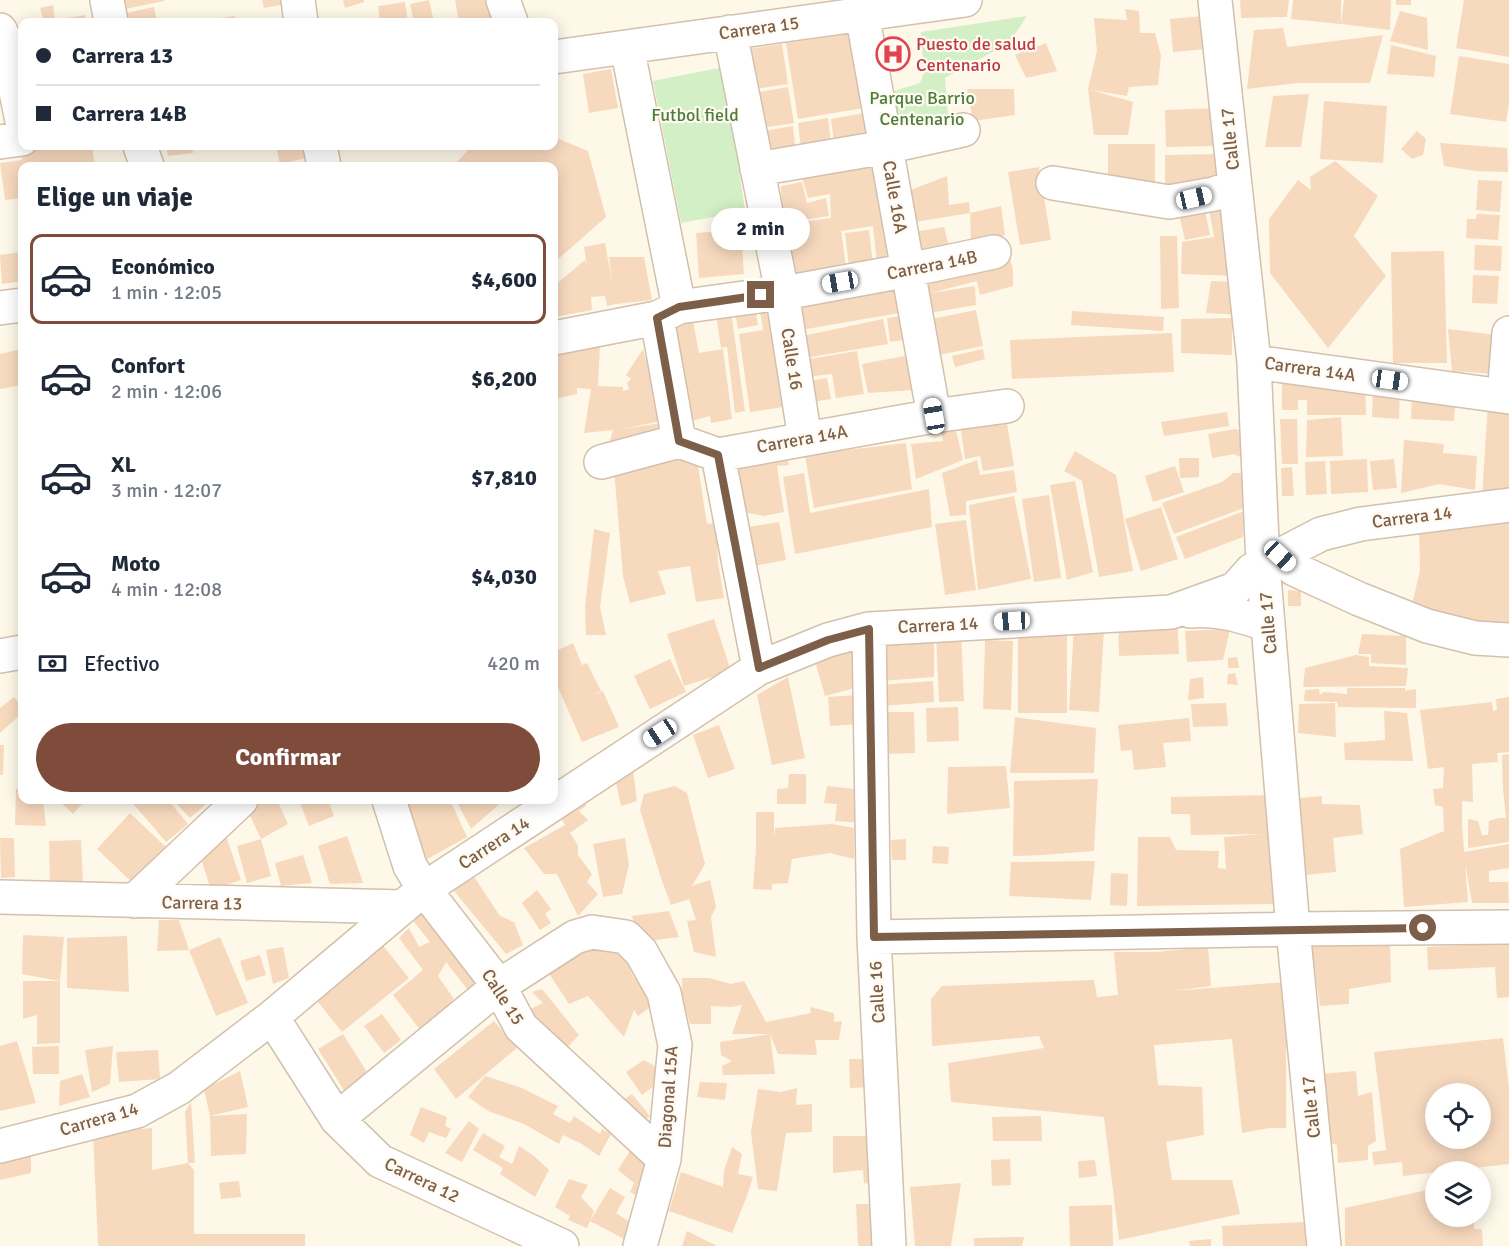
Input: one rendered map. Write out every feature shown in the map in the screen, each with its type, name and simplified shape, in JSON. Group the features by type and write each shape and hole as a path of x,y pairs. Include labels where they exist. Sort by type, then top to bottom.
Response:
{"street":[{"path":"107,0 110,18"},
{"path":"298,0 300,18"},
{"path":"503,0 510,18"},
{"name":"Carrera 15","path":"558,56 964,0"},
{"name":"Calle 17","path":"1215,0 1254,362 1268,625 1293,929 1324,1246"},
{"name":"Calle 16A","path":"862,13 934,416"},
{"path":"0,30 6,44 18,102"},
{"name":"Calle 16","path":"730,32 782,292 804,439"},
{"path":"627,47 668,313 679,441"},
{"path":"0,123 18,121"},
{"path":"757,169 886,147 963,129"},
{"path":"0,142 18,140"},
{"path":"1053,183 1169,202 1214,194 1235,186"},
{"name":"Carrera 14B","path":"558,337 668,313 909,270 994,252"},
{"path":"0,308 18,306"},
{"path":"1506,397 1509,333"},
{"name":"Carrera 14A","path":"1254,362 1506,397"},
{"name":"Carrera 14A","path":"718,455 934,416 1007,406"},
{"path":"601,462 679,441 718,455 759,668"},
{"name":"Carrera 14","path":"558,802 759,668 828,640 869,629 1171,612 1235,589 1265,564 1321,534 1360,524 1509,505"},
{"path":"1265,564 1294,569 1359,599 1427,626 1475,638 1509,640"},
{"name":"Carrera 14","path":"1131,614 1228,572 1265,564"},
{"path":"1171,612 1204,610 1236,614 1268,625"},
{"name":"Calle 16","path":"869,629 874,937 889,1246"},
{"path":"0,657 18,653"},
{"path":"134,901 237,804"},
{"name":"Calle 15","path":"390,804 410,866 413,898 499,986 521,1027 664,1159"},
{"name":"Carrera 14","path":"0,1146 137,1111 180,1088 272,1017 413,898 554,804"},
{"name":"Carrera 13","path":"0,897 134,901 413,898"},
{"path":"874,937 1509,927"},
{"name":"Diagonal 15A","path":"499,986 575,937 592,932 626,937 641,952 664,993 675,1045 664,1159 640,1246"},
{"path":"337,1119 499,986"},
{"name":"Carrera 12","path":"272,1017 337,1119 380,1161 562,1246"}],"green space":[{"name":"Parque Barrio Centenario","path":"1027,16 1009,43 945,78 949,128 898,140 891,92 920,83 924,73 921,32"},
{"name":"Futbol field","path":"724,67 745,211 681,223 653,81"}],"building":[{"path":"118,0 164,0 164,1 120,10"},
{"path":"262,0 290,0 291,3 264,8"},
{"path":"343,0 364,0 364,2 345,8"},
{"path":"429,0 433,18 413,18 410,4"},
{"path":"455,0 492,0 495,18 458,18"},
{"path":"1240,0 1289,0 1287,17 1241,18"},
{"path":"1293,0 1341,0 1341,24 1291,19"},
{"path":"1344,0 1391,0 1390,30 1341,24"},
{"path":"1396,0 1411,0 1411,5 1396,5"},
{"path":"1464,0 1509,0 1509,57 1456,48"},
{"path":"405,2 407,18 380,18 378,6"},
{"path":"53,5 55,18 43,18 40,8"},
{"path":"154,7 156,18 123,18 122,14"},
{"path":"1125,9 1139,11 1140,33 1155,33 1161,56 1158,85 1129,87 1127,96 1091,90 1133,102 1128,135 1094,135 1088,89 1097,51 1094,18 1127,20"},
{"path":"1400,11 1427,18 1428,50 1390,41"},
{"path":"85,15 85,18 67,18"},
{"path":"1203,16 1206,49 1173,52 1170,19"},
{"path":"1283,28 1287,47 1383,35 1370,83 1298,83 1247,89 1254,30"},
{"path":"850,34 864,108 798,119 786,43"},
{"path":"1046,43 1057,71 1026,78 1015,55"},
{"path":"782,44 788,84 748,90 741,50"},
{"path":"1391,45 1436,56 1434,77 1387,74"},
{"path":"1459,56 1509,64 1509,103 1506,122 1450,114"},
{"path":"611,69 618,108 589,113 583,74"},
{"path":"788,87 794,123 756,129 748,94"},
{"path":"967,89 1014,89 1015,115 973,121"},
{"path":"1309,94 1301,147 1265,147 1273,96"},
{"path":"1324,101 1387,106 1383,163 1320,159"},
{"path":"1218,108 1218,146 1166,147 1165,110"},
{"path":"864,113 871,144 835,151 831,119"},
{"path":"828,118 832,152 802,156 798,123"},
{"path":"793,126 796,157 761,163 757,132"},
{"path":"1417,131 1426,139 1423,155 1412,159 1401,149"},
{"path":"558,139 588,151 606,217 558,259 558,162 457,162 468,150 558,150"},
{"path":"1440,143 1507,148 1508,172 1476,171 1444,166"},
{"path":"1108,144 1155,144 1155,184 1108,184"},
{"path":"93,150 94,162 18,162 18,198 5,200 0,163 22,160 21,151"},
{"path":"167,150 193,150 193,153 168,156"},
{"path":"277,150 314,150 315,156 280,162"},
{"path":"1220,154 1220,189 1165,190 1165,155"},
{"path":"879,156 895,260 877,263 873,226 841,231 846,266 792,280 783,225 831,218 830,194 808,198 800,171"},
{"path":"1335,161 1378,196 1354,236 1386,276 1328,348 1270,273 1269,219 1298,180 1311,190 1310,177"},
{"path":"1039,167 1051,240 1020,245 1008,172"},
{"path":"947,176 949,205 969,202 970,213 915,222 908,191"},
{"path":"1478,180 1502,181 1500,212 1476,210"},
{"path":"802,182 807,203 826,198 829,216 783,223 781,186"},
{"path":"1231,197 1235,276 1181,274 1182,242 1214,237 1207,198"},
{"path":"1203,200 1210,235 1185,240 1177,206"},
{"path":"1001,206 1005,235 971,244 970,213"},
{"path":"1477,214 1500,215 1498,240 1466,238 1467,219 1476,219"},
{"path":"944,227 950,250 917,255 914,232"},
{"path":"741,230 744,274 699,278 696,233"},
{"path":"869,230 873,264 849,267 845,233"},
{"path":"1160,236 1177,236 1179,308 1161,309"},
{"path":"605,243 612,282 609,257 644,257 652,300 607,306 605,296 591,297 592,310 558,316 558,283 585,260 587,268 584,247"},
{"path":"1475,245 1502,246 1501,271 1474,270"},
{"path":"1008,250 1013,270 1013,286 980,295 977,281 930,293 975,286 976,305 929,313 916,274"},
{"path":"1444,251 1447,363 1393,363 1391,252"},
{"path":"18,253 18,282 2,284 0,255"},
{"path":"1473,275 1499,276 1497,304 1472,303"},
{"path":"899,279 905,312 801,330 795,296"},
{"path":"1211,281 1235,282 1239,315 1206,313"},
{"path":"754,301 758,325 738,329 734,305"},
{"path":"776,303 790,406 750,412 739,334 763,330 759,305"},
{"path":"976,310 983,346 934,356 927,320"},
{"path":"1072,311 1164,317 1163,331 1071,325"},
{"path":"731,312 745,411 735,413 727,347 721,348 716,314"},
{"path":"907,315 910,339 890,342 887,318"},
{"path":"1232,318 1232,355 1181,353 1181,319"},
{"path":"883,319 888,344 805,358 798,337"},
{"path":"693,321 699,353 723,349 732,419 711,423 710,416 688,422 671,325"},
{"path":"1448,329 1497,335 1493,374 1452,371"},
{"path":"1172,333 1174,372 1012,379 1010,340"},
{"path":"600,343 598,386 623,387 623,391 629,389 627,383 631,379 626,375 643,349 662,421 622,429 668,422 670,439 608,447 613,430 584,433 591,389 577,388 577,394 558,398 558,349"},
{"path":"983,349 985,359 955,367 952,356"},
{"path":"18,350 18,386 0,389 0,354"},
{"path":"857,351 864,394 836,398 832,374 806,377 803,360"},
{"path":"910,355 915,390 868,393 862,364"},
{"path":"827,378 831,399 813,402 810,381"},
{"path":"1282,381 1365,381 1366,415 1307,415 1307,400 1298,400 1298,410 1282,410"},
{"path":"1373,392 1400,394 1399,419 1372,417"},
{"path":"1412,392 1456,394 1454,421 1411,419"},
{"path":"1488,402 1509,403 1509,490 1482,498"},
{"path":"1227,412 1229,426 1164,436 1161,422"},
{"path":"1006,417 1014,466 983,471 980,456 965,459 960,424"},
{"path":"1341,417 1343,456 1306,457 1307,420"},
{"path":"1280,419 1297,419 1298,464 1282,464"},
{"path":"954,422 963,460 916,479 911,444 943,441 939,424"},
{"path":"1235,429 1244,432 1246,460 1234,454 1212,458 1208,434"},
{"path":"1404,440 1444,444 1443,453 1477,456 1475,490 1439,484 1401,493"},
{"path":"906,443 912,489 814,508 805,455"},
{"path":"1075,451 1116,475 1133,571 1099,577 1082,481 1064,471"},
{"path":"696,453 707,524 716,523 718,562 724,598 696,602 690,566 658,571 666,594 630,603 623,576 614,469"},
{"path":"787,457 789,465 777,466 784,512 763,516 745,512 737,465"},
{"path":"1179,458 1199,458 1199,477 1180,478"},
{"path":"1367,459 1368,492 1331,494 1330,461"},
{"path":"1394,459 1397,488 1373,490 1370,461"},
{"path":"977,460 980,475 1014,470 1017,492 966,501 966,515 950,516 942,473"},
{"path":"1325,461 1327,494 1306,495 1305,462"},
{"path":"1175,466 1184,492 1153,502 1145,476"},
{"path":"1292,467 1294,496 1282,496 1281,468"},
{"path":"804,473 810,513 929,489 932,527 795,554 783,477"},
{"path":"1233,473 1242,473 1244,508 1174,534 1162,503 1222,482"},
{"path":"1075,481 1093,572 1067,580 1050,485"},
{"path":"1049,495 1061,578 1034,582 1022,499"},
{"path":"1014,496 1031,579 978,590 969,505"},
{"path":"1161,507 1178,559 1141,571 1125,519"},
{"path":"1244,511 1243,537 1185,559 1176,537"},
{"path":"1509,516 1509,631 1409,617 1420,570 1419,527"},
{"path":"966,520 976,590 945,595 935,524"},
{"path":"779,522 786,560 748,567 742,528"},
{"path":"594,529 610,533 600,607 606,635 586,635 585,606"},
{"path":"1288,590 1301,591 1301,606 1288,606"},
{"path":"1177,613 1179,654 1119,656 1118,615"},
{"path":"714,619 731,671 684,686 667,634"},
{"path":"1067,626 1067,713 1018,713 1018,627"},
{"path":"1074,627 1104,629 1099,712 1069,710"},
{"path":"1230,629 1223,660 1187,662 1185,631"},
{"path":"961,633 964,701 939,702 936,634"},
{"path":"1362,634 1406,636 1406,665 1371,663 1371,654 1358,654"},
{"path":"934,640 934,677 880,681 881,644"},
{"path":"985,640 1013,641 1011,710 983,709"},
{"path":"573,643 582,665 587,663 601,691 591,696 603,691 619,727 582,742 558,687 558,650"},
{"path":"856,649 855,688 825,696 815,661"},
{"path":"1356,655 1369,657 1369,666 1408,668 1406,686 1303,687 1305,668"},
{"path":"1237,657 1239,668 1228,668 1228,658"},
{"path":"670,659 686,692 650,709 634,676"},
{"path":"1235,673 1238,685 1227,684 1228,674"},
{"path":"788,677 805,758 772,765 757,695"},
{"path":"1203,677 1204,698 1188,700 1190,679"},
{"path":"933,681 934,702 881,706 879,685"},
{"path":"1347,688 1405,688 1405,691 1416,689 1416,708 1338,707 1337,702 1304,701 1305,690 1319,689 1320,695 1324,692 1347,694"},
{"path":"857,695 860,724 830,726 828,697"},
{"path":"14,697 18,702 18,717 0,733 0,708"},
{"path":"1509,697 1509,752 1497,753 1498,762 1472,764 1473,802 1462,801 1462,824 1464,852 1509,844 1509,868 1489,871 1489,882 1508,882 1509,903 1472,903 1465,863 1468,902 1404,907 1400,849 1444,831 1443,807 1435,805 1433,789 1443,788 1444,767 1428,769 1420,710 1492,702 1493,711 1497,710 1496,699"},
{"path":"1226,703 1228,726 1193,727 1191,704"},
{"path":"1335,703 1336,737 1298,733 1299,704"},
{"path":"958,707 959,741 927,742 926,708"},
{"path":"1384,711 1407,713 1413,761 1345,760 1344,743 1385,740"},
{"path":"883,712 914,712 915,753 885,754"},
{"path":"1015,717 1096,728 1094,773 1010,773"},
{"path":"1189,718 1191,741 1163,743 1166,767 1134,770 1132,750 1121,751 1118,725"},
{"path":"719,725 735,769 708,778 693,735"},
{"path":"0,745 4,745 3,775 0,775"},
{"path":"1509,754 1509,842 1468,848 1468,819 1478,821 1482,835 1488,835 1489,821 1506,818 1502,755"},
{"path":"1006,766 1010,808 947,814 948,767"},
{"path":"633,770 637,801 621,806 614,773"},
{"path":"789,774 806,774 806,804 777,804 777,789 788,788"},
{"path":"1098,779 1094,851 1013,856 1014,781"},
{"path":"675,786 687,793 705,864 692,886 710,880 716,907 711,917 716,957 694,952 687,921 696,920 689,899 671,905 640,810 644,794"},
{"path":"827,786 856,789 860,823 835,821 837,804 824,803"},
{"path":"16,789 18,789 18,804 43,804 46,826 15,825"},
{"path":"583,794 586,806 579,811 588,820 570,833 578,845 578,855 592,874 587,882 598,894 578,916 557,874 544,874 524,848 565,825 557,811"},
{"path":"1274,795 1280,904 1137,906 1138,837 1170,837 1176,850 1219,851 1218,868 1226,869 1224,837 1262,834 1191,835 1190,814 1171,814 1171,797"},
{"path":"1322,796 1322,804 1360,805 1363,834 1333,838 1336,872 1304,875 1299,798"},
{"path":"62,804 82,804 73,814"},
{"path":"133,804 171,804 188,824 166,842"},
{"path":"177,804 206,804 190,818"},
{"path":"256,804 279,804 288,824 261,839 248,811"},
{"path":"300,804 330,804 334,816 309,826"},
{"path":"403,804 452,804 467,837 422,862"},
{"path":"458,804 499,804 471,829"},
{"path":"756,812 774,812 774,839 775,828 832,824 854,828 854,859 830,853 792,859 788,883 772,884 772,890 753,889"},
{"path":"130,813 169,850 136,886 97,849"},
{"path":"226,836 241,880 211,890 201,859"},
{"path":"347,836 363,883 330,884 318,846"},
{"path":"0,838 14,838 15,877 1,878"},
{"path":"625,838 629,865 622,894 603,897 593,844"},
{"path":"261,839 271,876 247,883 237,846"},
{"path":"906,839 906,860 892,860 891,840"},
{"path":"81,840 83,885 50,886 49,841"},
{"path":"933,846 949,847 948,864 932,863"},
{"path":"303,855 312,883 281,886 275,863"},
{"path":"1095,861 1091,900 1009,896 1011,862"},
{"path":"1111,873 1128,874 1127,906 1110,905"},
{"path":"473,875 500,916 514,922 523,945 506,954 454,891"},
{"path":"537,890 551,909 545,914 551,923 540,930 522,903"},
{"path":"429,901 485,974 468,990 446,962 438,976 454,999 421,1031 393,995 423,970 399,938 409,928 419,947 430,942 414,922"},
{"path":"669,911 679,937 640,942 632,916"},
{"path":"159,920 179,920 189,950 157,951"},
{"path":"23,935 64,937 60,981 22,974"},
{"path":"127,936 129,992 67,988 67,938"},
{"path":"220,937 248,1003 216,1016 189,950"},
{"path":"1390,939 1391,982 1349,989 1349,1004 1320,1006 1311,946"},
{"path":"581,940 609,948 625,959 634,978 642,979 653,1005 638,1016 634,1010 624,1037 588,996 569,1004 544,966"},
{"path":"381,943 409,978 342,1032 314,997"},
{"path":"1509,943 1509,997 1497,998 1495,967 1428,970 1427,947"},
{"path":"283,947 289,978 273,984 266,950"},
{"path":"1208,947 1211,986 1172,991 1286,982 1286,1128 1269,1128 1242,1133 1232,1039 1154,1045 1158,1085 1202,1087 1204,1135 1166,1142 1172,1180 1232,1180 1240,1214 1119,1240 1104,1117 951,1102 948,1063 1044,1048 1039,1036 932,1046 931,999 942,986 1094,980 1097,997 1118,995 1114,952 1156,952"},
{"path":"260,955 266,975 246,981 240,961"},
{"path":"682,978 709,978 731,984 744,981 766,1022 811,1013 810,1007 834,1013 834,1022 842,1021 839,1040 815,1040 817,1055 778,1054 770,1034 732,1034 742,1005 711,1006 711,1024 690,1024 682,998"},
{"path":"23,981 60,981 60,1043 37,1044 37,1015 23,1019"},
{"path":"542,989 579,1035 564,1051 524,1012 543,1003 532,992"},
{"path":"382,1014 401,1040 384,1053 364,1026"},
{"path":"494,1021 517,1048 456,1099 434,1069"},
{"path":"343,1034 370,1077 345,1092 318,1049"},
{"path":"770,1034 775,1074 723,1075 722,1066 732,1061 721,1055 720,1042"},
{"path":"1503,1038 1509,1089 1509,1164 1491,1166 1491,1161 1425,1161 1425,1174 1403,1176 1402,1162 1374,1165 1372,1152 1386,1150 1374,1052"},
{"path":"17,1041 36,1103 0,1111 0,1046"},
{"path":"59,1046 59,1074 33,1074 32,1047"},
{"path":"113,1046 110,1084 92,1092 85,1050"},
{"path":"158,1050 160,1079 119,1082 116,1052"},
{"path":"849,1059 871,1059 871,1087 850,1088"},
{"path":"644,1060 658,1068 658,1083 642,1095 626,1072"},
{"path":"240,1071 248,1107 210,1116 204,1089"},
{"path":"1356,1071 1358,1096 1372,1092 1376,1141 1368,1146 1368,1160 1338,1163 1337,1145 1325,1141 1321,1074"},
{"path":"82,1074 90,1097 59,1106 60,1081"},
{"path":"485,1076 522,1088 558,1106 553,1114 570,1123 574,1116 600,1134 602,1129 611,1134 599,1156 563,1135 559,1144 524,1124 488,1111 468,1097"},
{"path":"700,1082 727,1083 725,1100 697,1097"},
{"path":"797,1088 796,1105 812,1104 812,1132 786,1133 777,1191 758,1189 751,1132 758,1089 781,1092"},
{"path":"632,1094 650,1116 633,1128 611,1109"},
{"path":"191,1102 195,1163 188,1163 185,1112"},
{"path":"421,1107 447,1117 445,1126 451,1129 446,1138 429,1132 424,1143 410,1135"},
{"path":"247,1114 246,1154 211,1156 210,1116"},
{"path":"1041,1116 1042,1141 993,1141 992,1117"},
{"path":"469,1121 479,1129 462,1162 445,1153"},
{"path":"152,1128 152,1170 188,1163 194,1170 194,1234 305,1234 305,1246 98,1246 93,1133"},
{"path":"483,1133 505,1146 499,1157 512,1164 519,1146 549,1170 535,1197 500,1174 503,1168 473,1150"},
{"path":"833,1136 873,1136 877,1186 864,1183 863,1170 833,1173"},
{"path":"633,1146 657,1160 640,1197 630,1192 634,1183 618,1170"},
{"path":"31,1147 31,1173 0,1180 0,1159"},
{"path":"732,1147 742,1154 738,1174 753,1177 732,1233 669,1211 681,1172 723,1187 724,1171"},
{"path":"1010,1159 1011,1185 992,1186 991,1160"},
{"path":"1095,1160 1097,1176 1079,1178 1078,1161"},
{"path":"569,1179 588,1185 581,1197 594,1211 587,1228 568,1220 570,1216 555,1207"},
{"path":"239,1181 241,1197 221,1199 219,1183"},
{"path":"961,1183 951,1246 915,1246 910,1187"},
{"path":"610,1188 625,1197 616,1213 631,1223 624,1239 590,1221"},
{"path":"1425,1190 1425,1227 1482,1229 1483,1246 1345,1246 1345,1208"},
{"path":"856,1204 877,1204 877,1246 858,1246"},
{"path":"1112,1205 1113,1246 1070,1246 1069,1206"},
{"path":"1305,1222 1306,1246 1223,1246 1222,1226"},
{"path":"687,1231 717,1246 682,1246"},
{"path":"1024,1237 1022,1246 974,1246 974,1238"},
{"path":"1211,1239 1211,1246 1190,1246 1189,1241"}],"place":[{"name":"Puesto de salud Centenario","path":"893,54"}],"route":[{"path":"761,295 679,307 657,318 679,441 718,455 759,668 828,640 869,629 874,937 1423,928"}]}
